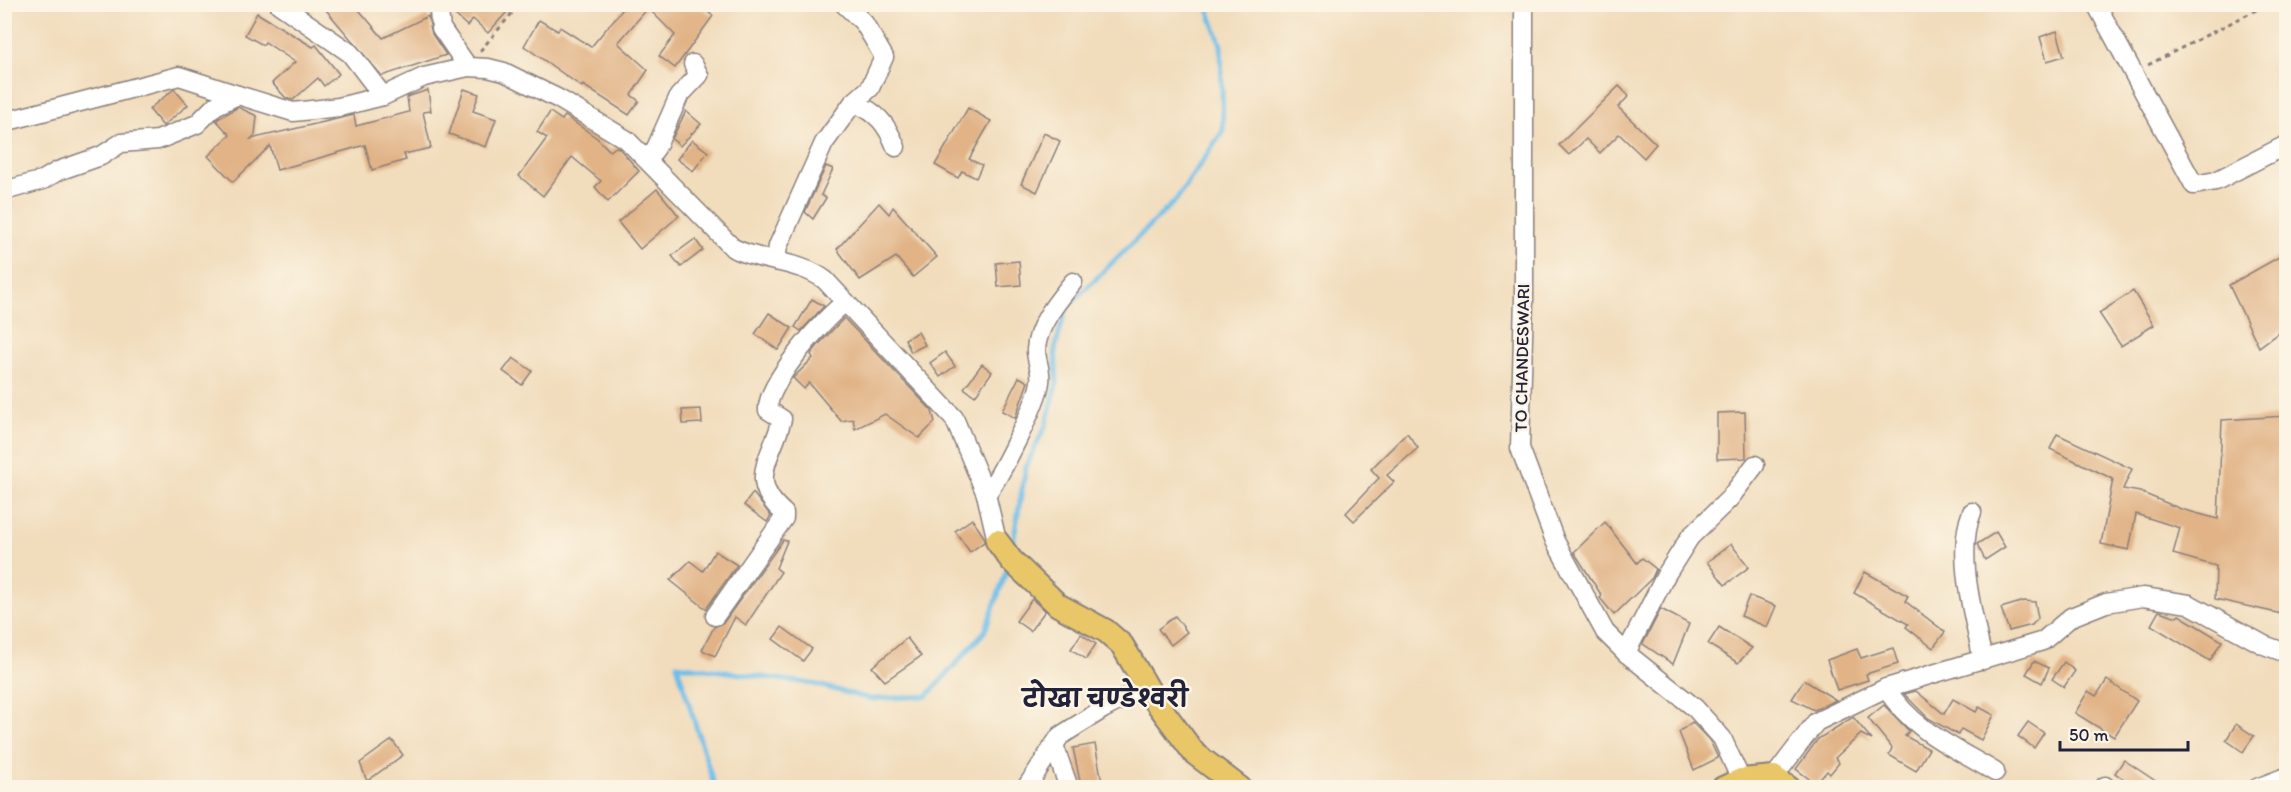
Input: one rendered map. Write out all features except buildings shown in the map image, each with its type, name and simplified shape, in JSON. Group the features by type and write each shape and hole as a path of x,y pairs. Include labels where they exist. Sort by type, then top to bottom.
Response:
{"main road":[{"path":"998,541 1011,560 1058,605 1106,631 1122,645 1147,686 1194,753 1240,788"},
{"path":"1734,785 1782,782"}],"street":[{"path":"279,4 350,53 383,96"},
{"path":"438,4 441,28 468,67"},
{"path":"776,261 778,246 824,143 854,103 870,88 884,57 864,23 844,4"},
{"name":"TO CHANDESWARI","path":"1524,4 1524,299 1520,448 1555,541 1605,632 1626,653 1695,708 1722,738 1734,785"},
{"path":"2097,4 2194,184 2216,181 2286,145"},
{"path":"648,159 656,148 680,96 699,75 693,64"},
{"path":"4,122 179,76 293,112 339,107 383,96 424,77 468,67 488,68 528,82 598,120 627,140 733,248 747,255 814,272 846,302 954,418 986,494 998,541"},
{"path":"4,191 43,180 58,171 101,156 121,142 158,140 197,124 215,106 238,95"},
{"path":"854,103 871,109 888,128 896,147"},
{"path":"986,494 998,477 1036,398 1041,381 1036,350 1041,333 1052,309 1073,282"},
{"path":"715,616 784,518 784,513 769,499 764,486 766,460 782,419 768,410 768,402 786,368 835,310 846,302"},
{"path":"1626,653 1666,575 1690,537 1729,499 1755,465"},
{"path":"1972,512 1965,528 1969,596 1983,660"},
{"path":"1782,782 1816,722 1886,688 2043,642 2071,617 2106,603 2143,597 2189,604 2264,645 2286,654"},
{"path":"1026,788 1060,736 1084,720 1147,686"},
{"path":"1886,688 1898,708 1917,726 1995,772"},
{"path":"1054,745 1069,788"},
{"path":"2257,788 2286,777"}],"path":[{"path":"468,67 520,4"},
{"path":"2133,73 2268,4"}],"waterway":[{"path":"1012,549 1026,466 1046,425 1057,383 1055,349 1066,308 1176,200 1223,131 1221,45 1206,4"},
{"path":"715,788 677,665 814,684 871,699 927,696 985,631 1008,567"}],"district":[{"name":"टोखा चण्डेश्वरी","path":"1105,698"}]}
